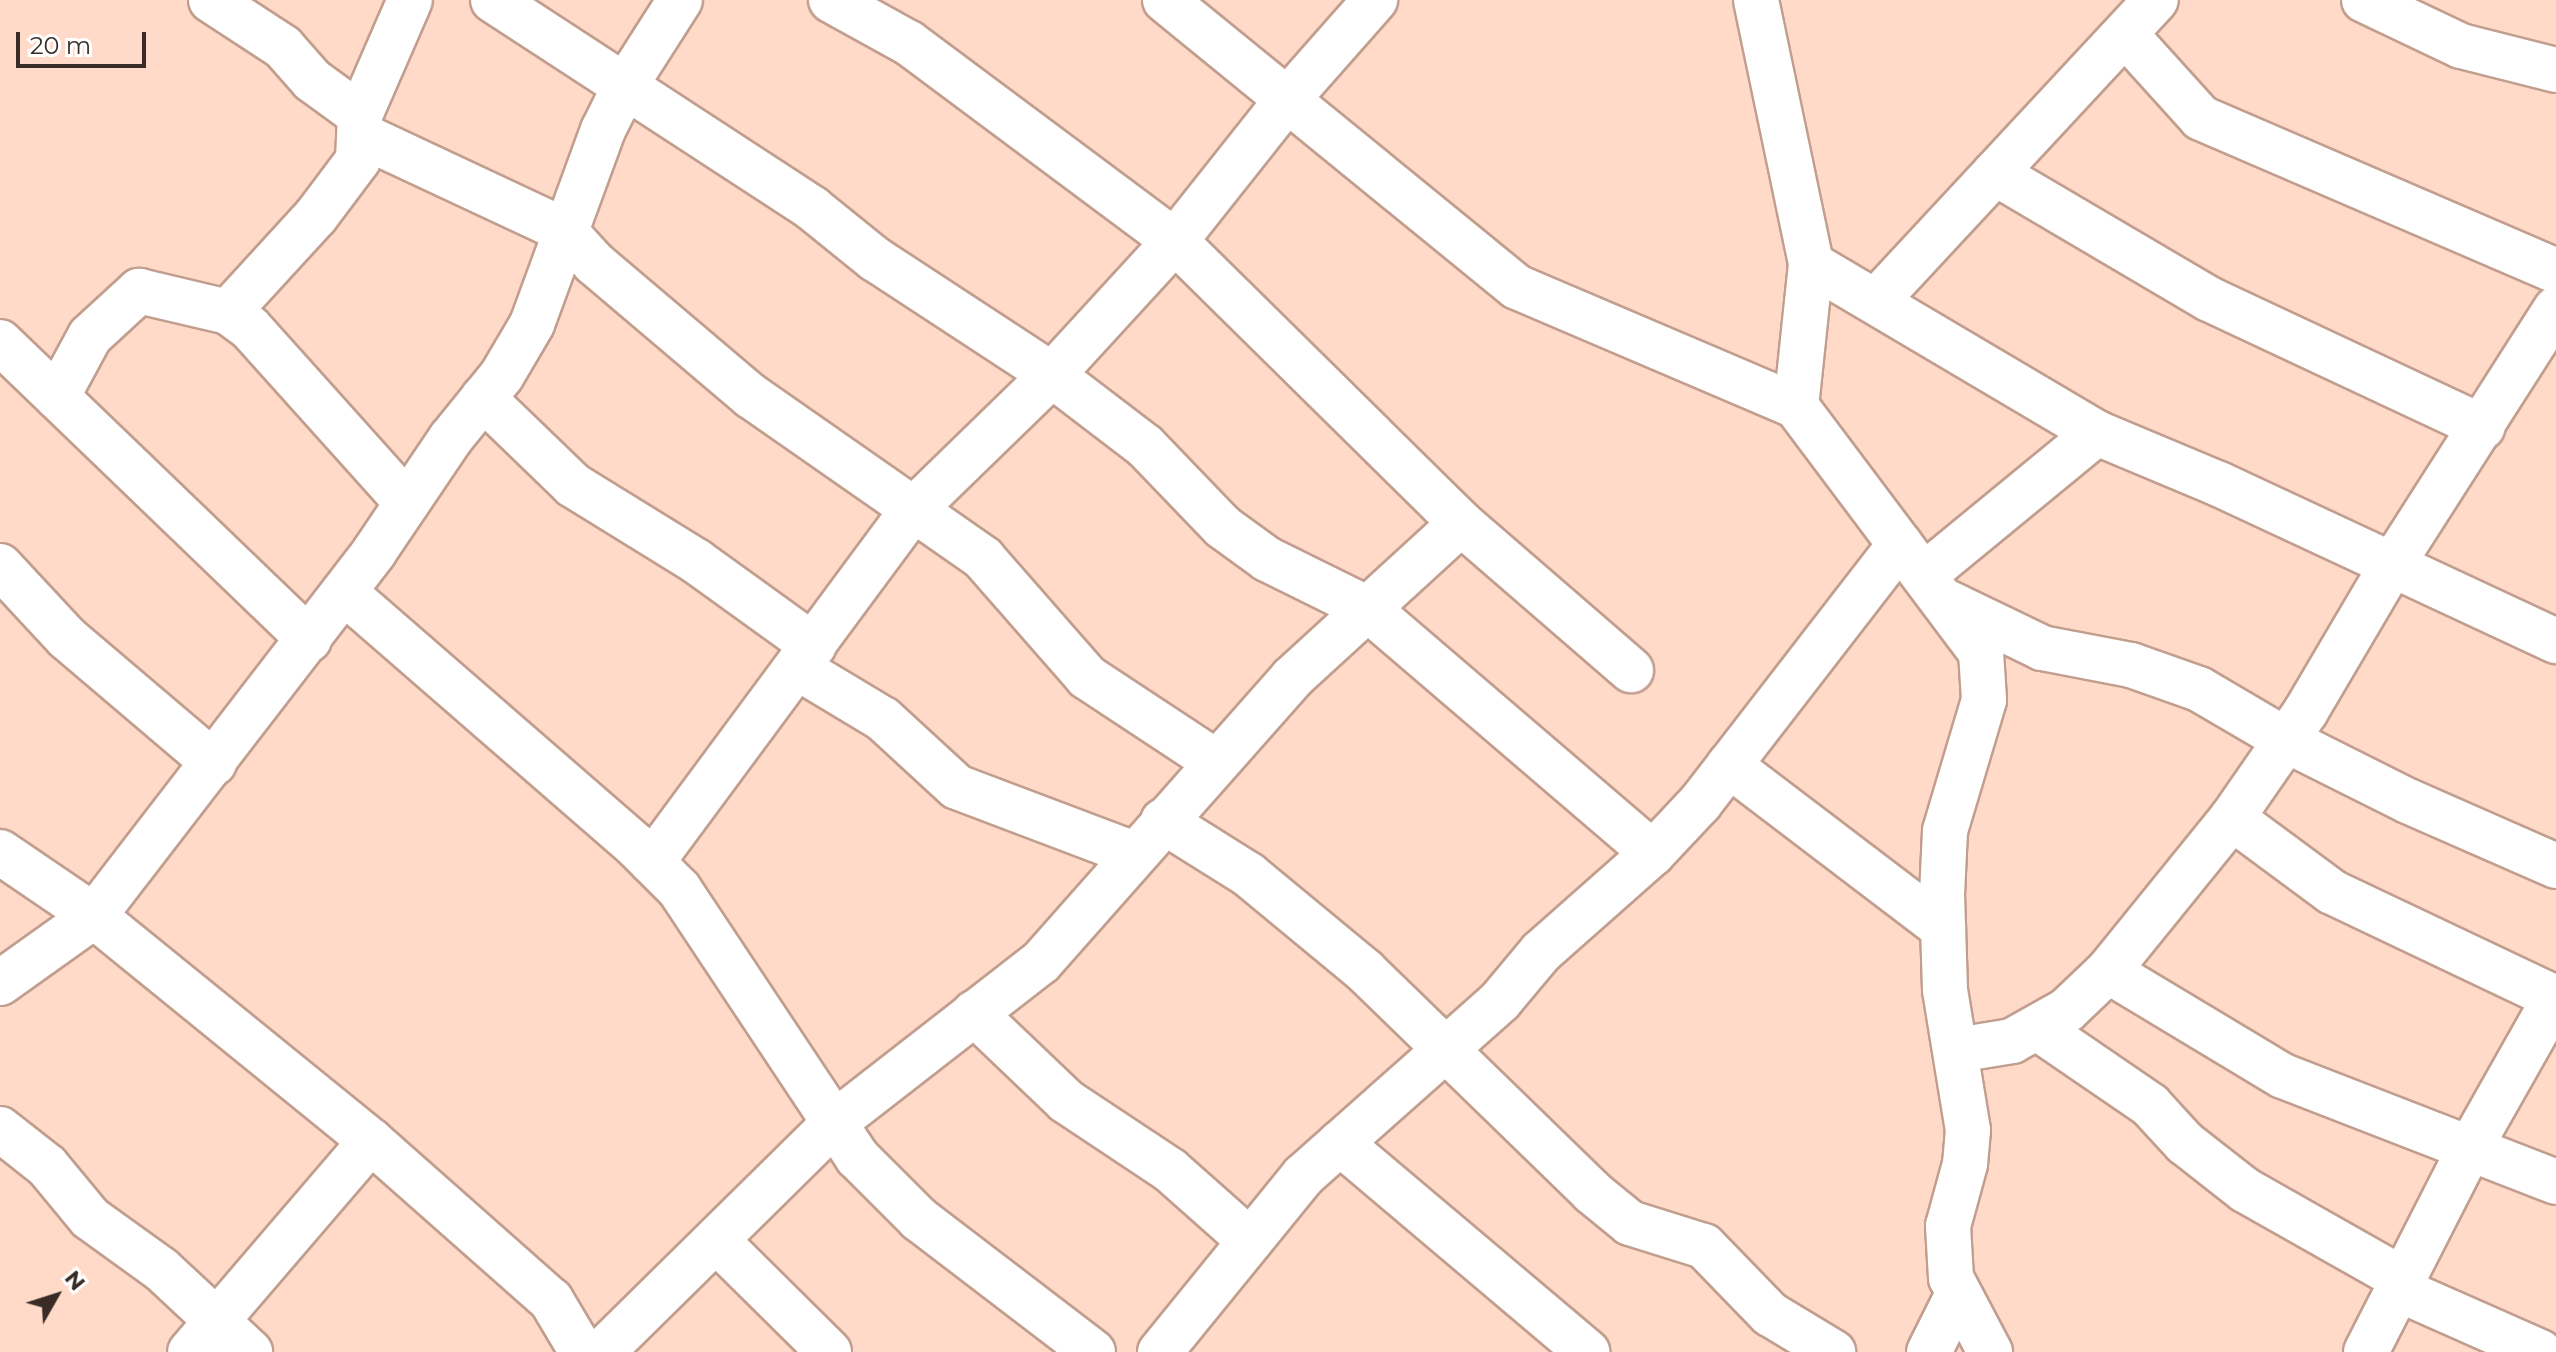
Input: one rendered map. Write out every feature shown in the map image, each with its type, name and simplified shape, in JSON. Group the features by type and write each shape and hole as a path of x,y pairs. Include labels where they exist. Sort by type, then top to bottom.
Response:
{"street":[{"path":"211,0 283,47 312,80 362,126 564,230 594,263 751,396 911,512 983,558 1087,677 1216,762"},
{"path":"228,312 316,216 358,160 362,126 410,0"},
{"path":"493,0 1052,375 1145,446 1245,543 1368,609 1653,853"},
{"path":"0,983 94,916 309,639 483,398 532,324 564,230 625,86 680,0"},
{"path":"831,0 909,43 1175,241 1461,523 1631,670"},
{"path":"1165,0 1517,287 1796,406 1981,652 1984,700 1945,831 1943,928 1945,990 1968,1130 1965,1164 1948,1226 1957,1296 1990,1352"},
{"path":"652,862 911,512 1052,375 1175,241 1286,101 1375,0"},
{"path":"1756,0 1811,264 1796,406"},
{"path":"1876,301 2127,36 2156,0"},
{"path":"2364,0 2461,46 2556,70"},
{"path":"2127,36 2201,118 2556,271"},
{"path":"1995,173 2209,299 2482,427"},
{"path":"1811,264 2097,433 2556,641"},
{"path":"57,397 90,336 139,291 228,312 250,328 407,503"},
{"path":"1957,1050 2012,1041 2039,1029 2108,971 2232,818 2286,740 2392,565 2556,309"},
{"path":"0,342 309,639"},
{"path":"483,398 573,485 696,561 883,719 957,787 1134,854"},
{"path":"1160,1352 1303,1176 1514,988 1541,952 1653,853 1729,765 1923,573 2097,433"},
{"path":"602,1352 834,1123 1041,962 1292,678 1461,523"},
{"path":"0,566 67,638 214,763"},
{"path":"1923,573 2042,648 2131,665 2199,689 2286,740 2556,866"},
{"path":"344,592 679,889 857,1157 919,1219 1093,1352"},
{"path":"1729,765 1943,928"},
{"path":"2232,818 2332,892 2556,997 2470,1148 2366,1352"},
{"path":"1163,821 1249,875 1365,971 1528,1135 1630,1223 1704,1246 1770,1314 1833,1352"},
{"path":"0,852 94,916 371,1141 551,1300 582,1352"},
{"path":"2108,971 2283,1076 2556,1182"},
{"path":"974,1013 1066,1101 1170,1170 1250,1241"},
{"path":"2039,1029 2150,1105 2185,1143 2245,1190 2402,1285 2540,1352"},
{"path":"0,1129 47,1166 90,1218 161,1269 203,1337 250,1352"},
{"path":"203,1337 371,1141"},
{"path":"1340,1143 1587,1352"},
{"path":"716,1240 829,1352"},
{"path":"1929,1352 1957,1296"}]}
